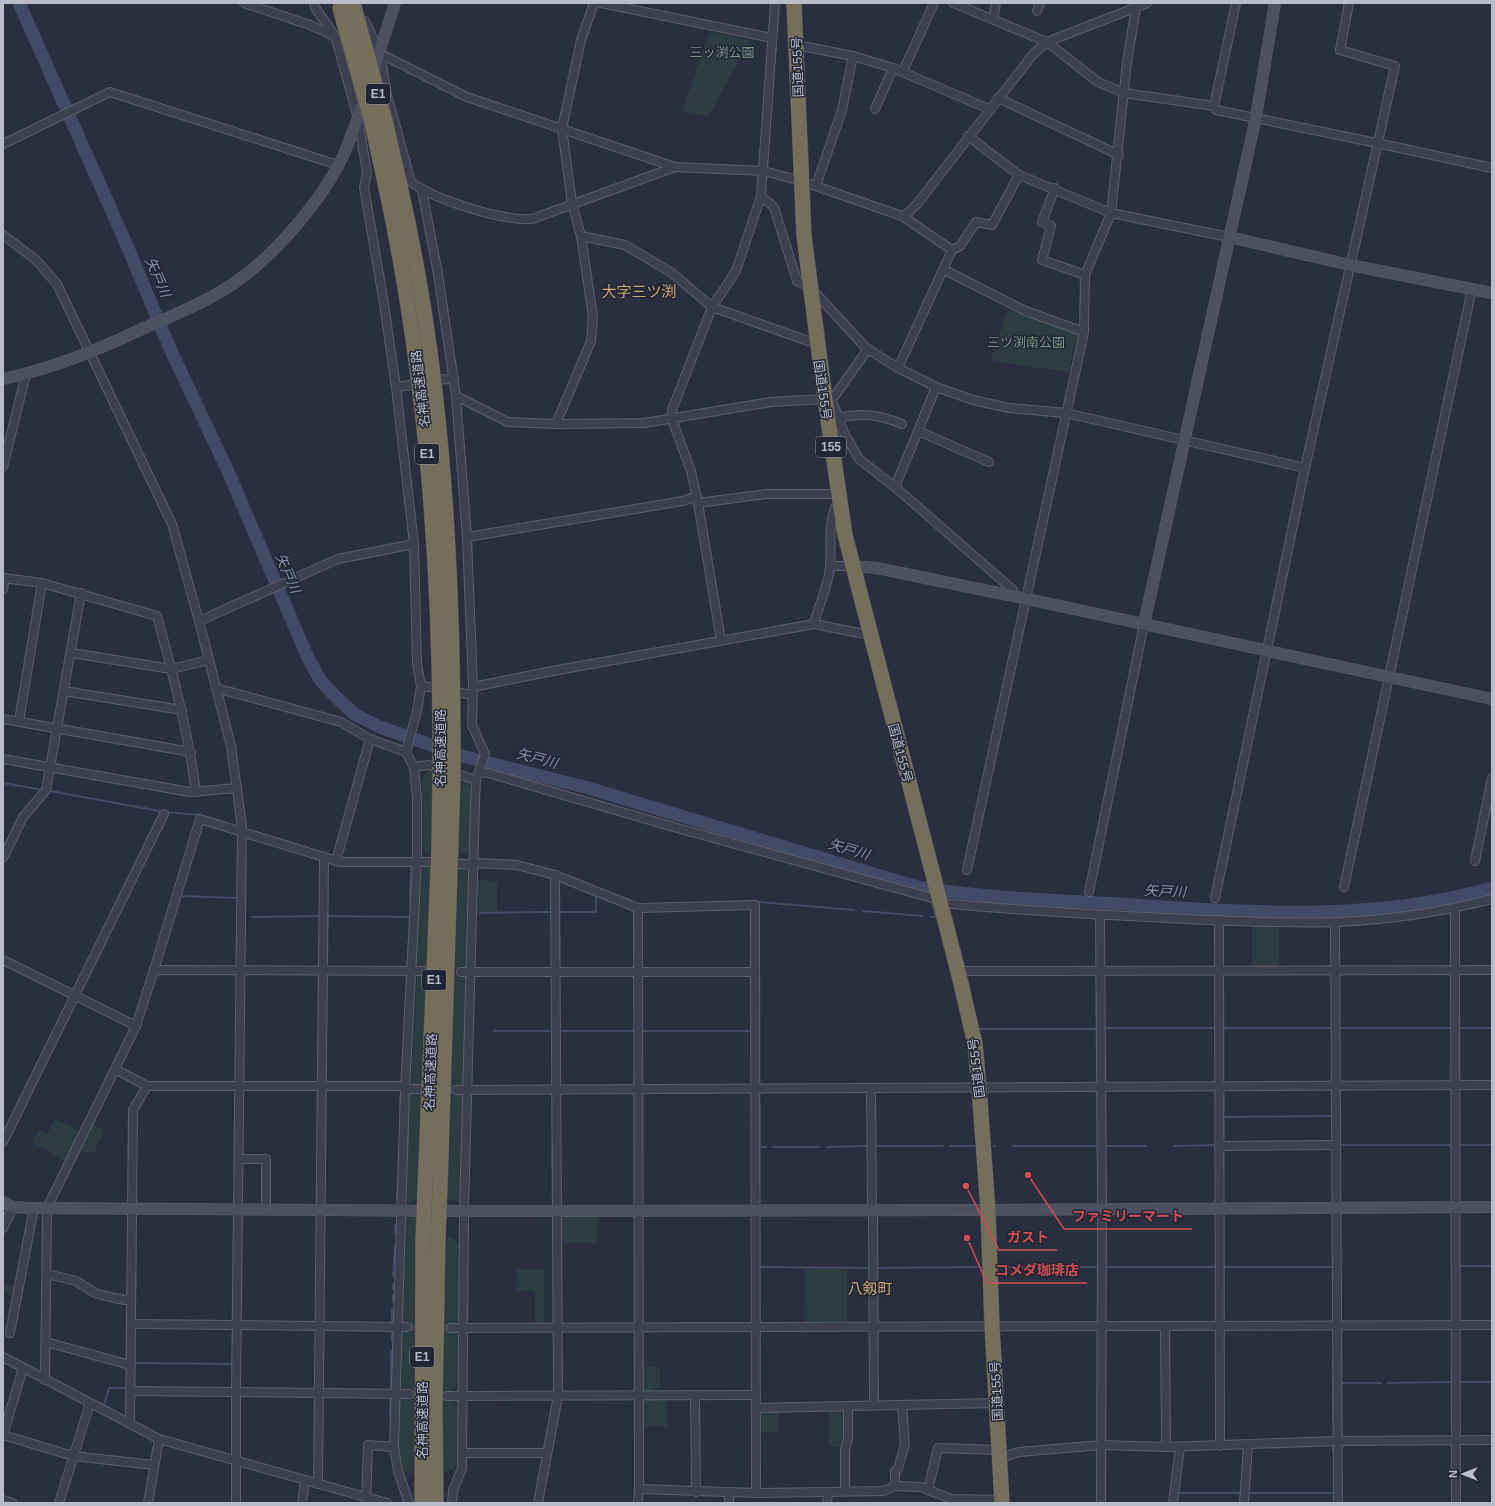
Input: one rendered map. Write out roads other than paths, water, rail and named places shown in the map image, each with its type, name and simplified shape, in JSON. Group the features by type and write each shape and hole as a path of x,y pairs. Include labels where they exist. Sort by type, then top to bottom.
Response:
{"highway":[{"name":"国道155号","path":"794,3 804,236 817,344 828,400 839,500 845,535 958,971 975,1044 988,1210 992,1326 1002,1502"},
{"name":"名神高速道路","path":"344,5 384,120 418,276 440,443 448,558 446,775 432,1187 429,1475 422,1503"},
{"name":"名神高速道路","path":"429,1475 436,1503"}],"street":[{"path":"244,3 310,25 380,53 467,97 675,167 764,172 801,181 902,216 952,250"},
{"path":"314,3 316,9 335,36 358,118 367,173 364,187 384,304 396,387 414,544 417,664 422,686 418,711 410,732 406,750 414,767 417,798 416,861 405,1088 394,1447 398,1471 409,1503"},
{"path":"360,3 368,30 380,53 399,184"},
{"path":"3,379 65,363 91,353 223,290 243,277 264,259 292,230 322,192 338,165 358,118 396,3"},
{"path":"556,424 591,341 593,317 581,236 572,203 562,129 581,40 594,3"},
{"path":"601,3 772,38"},
{"path":"721,640 691,471 671,417 672,410 712,307 736,271 762,196 775,3"},
{"path":"903,71 934,3"},
{"path":"953,3 1047,42 1098,82 1124,93 1214,106 1216,110 1256,117 1492,168"},
{"path":"993,19 996,3"},
{"path":"902,216 908,213 917,204 968,136 1034,53 1047,42 1147,3"},
{"path":"1214,106 1236,3"},
{"path":"1089,892 1144,624 1256,117 1275,3"},
{"path":"1215,898 1305,468 1395,66 1340,50 1349,3"},
{"path":"967,870 1084,332 1085,275 1111,213 1124,93 1136,7"},
{"path":"796,45 853,56 903,71 989,109"},
{"path":"816,186 842,110 853,56"},
{"path":"875,109 893,68"},
{"path":"3,144 110,92 338,165"},
{"path":"998,98 1118,155"},
{"path":"968,136 1019,174 1111,213 1229,237 1350,265 1492,293"},
{"path":"367,173 422,190 492,215 518,220 532,219 572,203 675,167"},
{"path":"898,368 952,250 960,246 976,222 992,225 1019,174"},
{"path":"1055,188 1042,222 1051,226 1042,260 1085,275"},
{"path":"422,190 438,274 454,378 467,537 472,726 485,754 479,774 474,864 464,1211 462,1468 453,1491 452,1503"},
{"path":"762,196 774,207 797,280 810,287 868,349 898,368 936,387 973,400 1009,408 1066,413 1185,439 1305,468"},
{"path":"3,235 36,260 57,284 172,524 231,746 242,832 236,1503"},
{"path":"581,236 625,245 672,274 712,307 817,344"},
{"path":"943,270 1023,310 1084,332"},
{"path":"1344,887 1390,678 1472,289"},
{"path":"456,396 508,422 556,424 644,422 771,402 828,400 868,349"},
{"path":"3,467 26,374"},
{"path":"439,380 454,378"},
{"path":"396,387 411,385"},
{"path":"895,487 936,387"},
{"path":"828,400 859,459 895,487 1012,590 1013,596"},
{"path":"837,418 851,414 869,414 887,418 902,424"},
{"path":"918,431 989,462"},
{"path":"467,537 697,499 766,494 839,500 834,510 830,537 830,566 814,624"},
{"path":"199,621 338,559 414,544"},
{"path":"830,566 877,568 1492,699"},
{"path":"3,589 4,578 42,583 157,616 182,710 191,752 196,792"},
{"path":"20,722 42,583"},
{"path":"3,858 23,817 46,790 72,653 81,594"},
{"path":"461,693 721,640 814,624 870,635"},
{"path":"72,653 171,669 209,660"},
{"path":"422,686 431,687"},
{"path":"216,688 341,722 370,739 406,750"},
{"path":"64,691 182,710"},
{"path":"3,719 191,752"},
{"path":"336,861 370,739"},
{"path":"3,759 196,792 237,788"},
{"path":"414,767 428,766 479,774 488,773 677,828 932,898 940,902 1100,915 1219,920 1335,922 1366,921 1455,908 1492,899"},
{"path":"1475,861 1492,778"},
{"path":"3,1142 164,814"},
{"path":"45,1380 48,1208 136,1026 200,819 336,861 430,862"},
{"path":"318,1484 324,857"},
{"path":"460,864 517,865 555,875 638,908 755,905 756,1493"},
{"path":"538,1503 558,1396 555,875"},
{"path":"638,908 640,1395 638,1503"},
{"path":"1455,908 1456,1503"},
{"path":"1100,915 1102,1209 1101,1503"},
{"path":"1219,920 1220,1446"},
{"path":"1335,922 1338,1503"},
{"path":"3,960 136,1026"},
{"path":"154,970 427,971"},
{"path":"958,971 1492,970"},
{"path":"461,972 755,972"},
{"path":"115,1069 147,1086 322,1086 422,1089"},
{"path":"456,1090 755,1089 979,1086 1492,1085"},
{"path":"130,1424 133,1110 147,1086"},
{"path":"871,1088 874,1405"},
{"path":"1219,1146 1336,1145"},
{"path":"239,1159 266,1159 266,1210"},
{"path":"3,1228 8,1204 34,1208 464,1211 1492,1207"},
{"path":"10,1333 34,1208"},
{"path":"47,1274 76,1281 95,1293 114,1298 131,1300"},
{"path":"131,1324 407,1327"},
{"path":"451,1328 639,1329 992,1326 1492,1325"},
{"path":"1164,1326 1166,1448"},
{"path":"46,1342 130,1365"},
{"path":"3,1357 158,1439 318,1484 367,1500 387,1503"},
{"path":"24,1368 3,1435 73,1456 154,1466"},
{"path":"130,1391 410,1394"},
{"path":"695,1395 696,1492"},
{"path":"447,1396 756,1395"},
{"path":"59,1503 90,1403"},
{"path":"756,1408 997,1403"},
{"path":"895,1486 895,1471 898,1469 905,1444 902,1405"},
{"path":"845,1491 845,1450 848,1438 848,1406"},
{"path":"148,1503 158,1439"},
{"path":"928,1490 938,1448 999,1454 1102,1445 1166,1448 1338,1441 1492,1440"},
{"path":"367,1500 368,1445 394,1447"},
{"path":"1244,1503 1248,1445"},
{"path":"1173,1503 1180,1447"},
{"path":"462,1453 547,1453"},
{"path":"302,1503 305,1481"},
{"path":"639,1489 756,1493 884,1491 895,1486 921,1487 951,1501 1002,1502"},
{"path":"827,1503 828,1492"},
{"path":"729,1493 729,1503"},
{"path":"3,1500 13,1503"}],"waterway":[{"name":"矢戸川","path":"19,3 125,241 172,353 227,469 308,658 321,681 354,714 380,727 462,756 588,788 917,887 942,891 1043,900 1213,910 1307,912 1354,911 1400,906 1446,899 1492,888"},
{"path":"3,783 43,790"},
{"path":"50,791 165,812 200,815"},
{"path":"460,859 470,860"},
{"path":"479,859 514,861"},
{"path":"410,902 411,865"},
{"path":"559,912 596,912 596,894"},
{"path":"179,896 238,898"},
{"path":"759,902 854,910"},
{"path":"931,917 936,917 932,902"},
{"path":"863,911 922,916"},
{"path":"480,913 552,912"},
{"path":"252,917 320,916"},
{"path":"327,916 410,917"},
{"path":"409,937 410,922"},
{"path":"1105,1028 1215,1028"},
{"path":"1222,1028 1332,1028"},
{"path":"1340,1028 1452,1028"},
{"path":"1458,1028 1492,1028"},
{"path":"980,1029 1099,1029"},
{"path":"494,1031 553,1031"},
{"path":"559,1031 635,1031"},
{"path":"642,1031 752,1031"},
{"path":"1222,1117 1333,1116"},
{"path":"1174,1146 1216,1145"},
{"path":"1340,1145 1452,1145"},
{"path":"1459,1145 1492,1145"},
{"path":"827,1147 866,1146"},
{"path":"875,1146 943,1146"},
{"path":"950,1146 975,1146"},
{"path":"1013,1146 1099,1146"},
{"path":"1106,1146 1146,1146"},
{"path":"759,1147 766,1147"},
{"path":"773,1147 819,1147"},
{"path":"398,1168 399,1161"},
{"path":"397,1198 398,1185"},
{"path":"395,1225 395,1233"},
{"path":"468,1226 468,1235"},
{"path":"393,1276 395,1246"},
{"path":"1460,1266 1492,1266"},
{"path":"758,1267 870,1268"},
{"path":"876,1268 979,1267"},
{"path":"1000,1267 1099,1267"},
{"path":"1105,1267 1216,1267"},
{"path":"1223,1267 1333,1267"},
{"path":"393,1284 393,1289"},
{"path":"393,1294 393,1302"},
{"path":"392,1309 392,1323"},
{"path":"392,1329 392,1341"},
{"path":"391,1351 391,1390"},
{"path":"1333,1360 1333,1367"},
{"path":"135,1363 233,1364"},
{"path":"1333,1374 1333,1384"},
{"path":"1388,1383 1453,1382"},
{"path":"1459,1382 1492,1382"},
{"path":"1341,1383 1381,1383"},
{"path":"104,1405 109,1388 126,1388"},
{"path":"1333,1390 1333,1406"},
{"path":"390,1417 391,1396"},
{"path":"1333,1413 1333,1419"},
{"path":"1333,1446 1333,1451"},
{"path":"1334,1463 1334,1482"},
{"path":"400,1489 404,1503"},
{"path":"1178,1493 1243,1493"},
{"path":"1249,1493 1334,1493"}],"tunnel":[{"path":"407,1327 451,1328"}],"place":[{"name":"ファミリーマート","path":"1028,1175"},
{"name":"ガスト","path":"966,1186"},
{"name":"コメダ珈琲店","path":"967,1238"}],"district":[{"name":"大字三ツ渕","path":"639,292"},
{"name":"八剱町","path":"870,1289"}],"park label":[{"name":"三ッ渕公園","path":"722,52"},
{"name":"三ツ渕南公園","path":"1026,342"}]}
